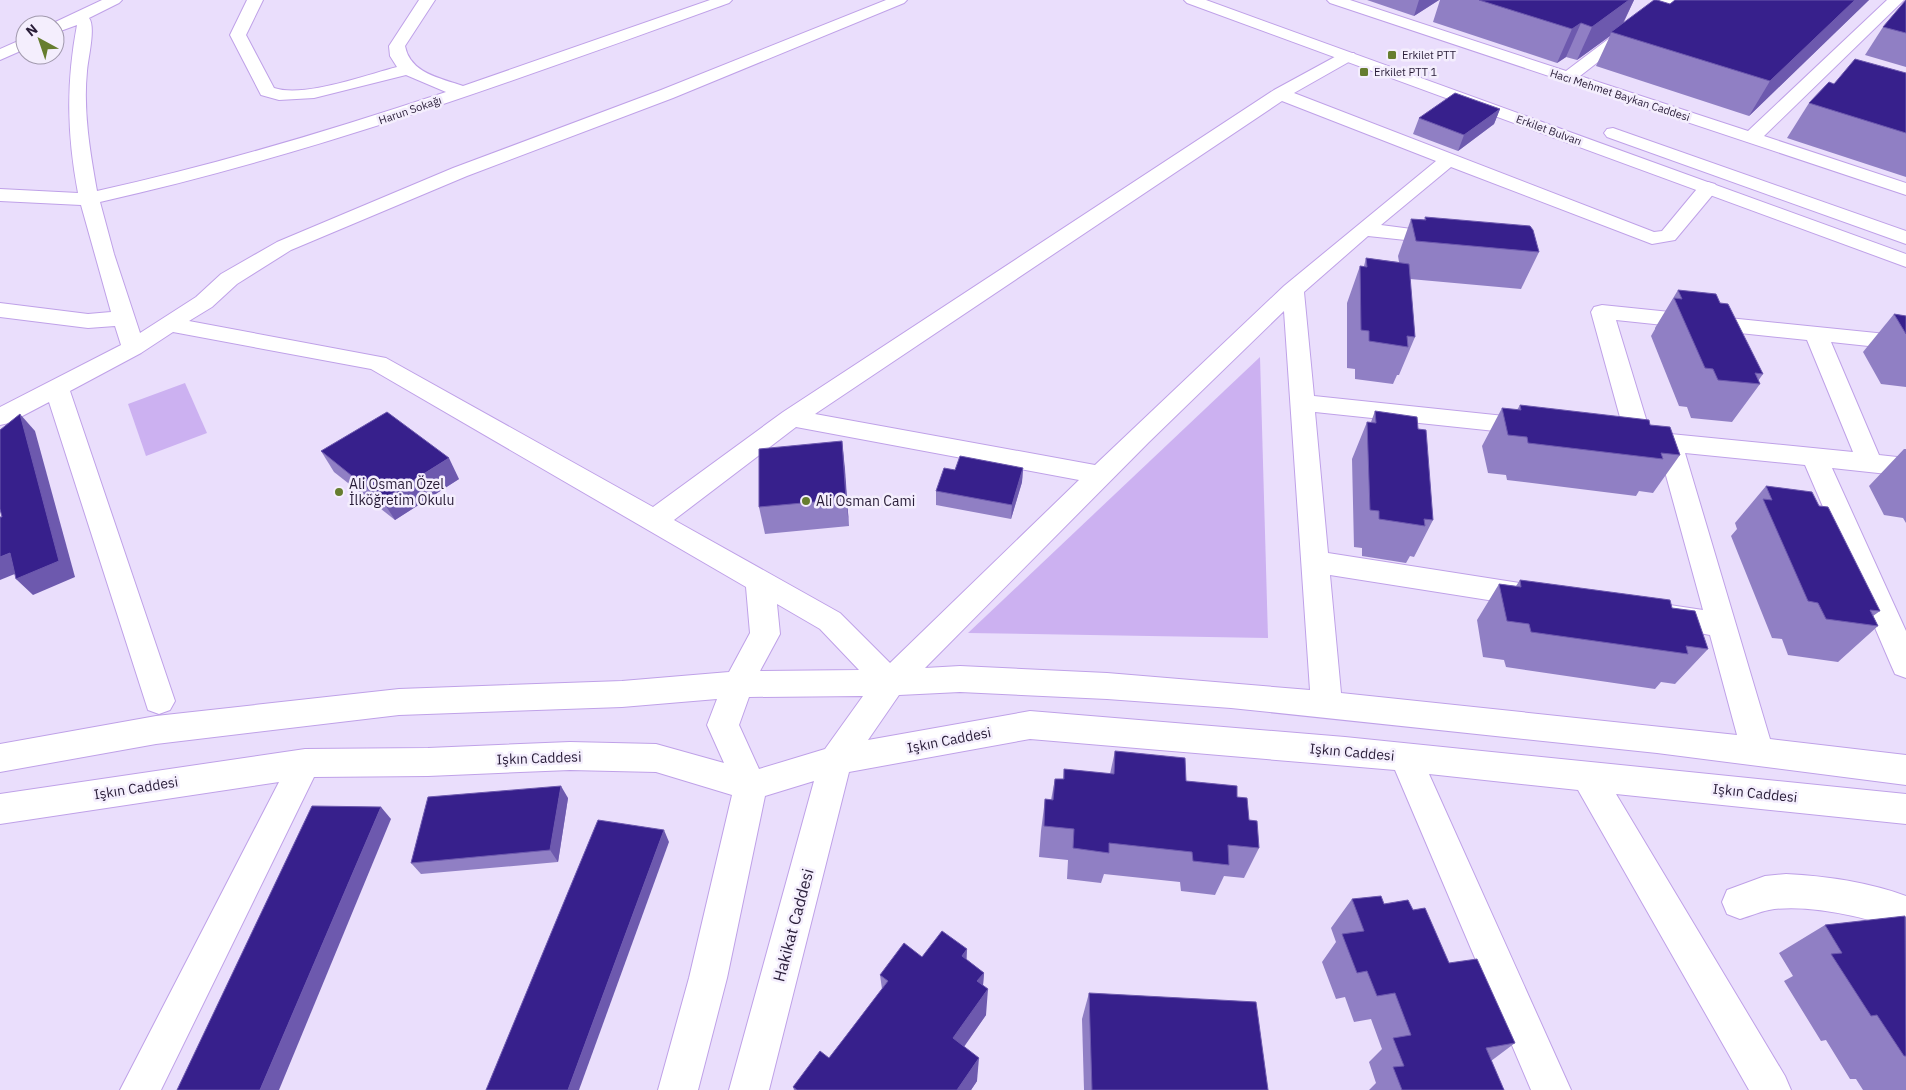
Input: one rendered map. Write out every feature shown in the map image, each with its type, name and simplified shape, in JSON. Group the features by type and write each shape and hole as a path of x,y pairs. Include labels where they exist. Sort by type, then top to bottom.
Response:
{"street":[{"path":"65,23 114,0"},
{"path":"255,0 238,35 270,93 282,96 305,95 408,69"},
{"path":"427,0 397,46 398,57 408,69 428,79 463,92"},
{"path":"0,417 133,348 204,302 229,279 284,246 460,172 667,94 899,0"},
{"name":"Erkilet Bulvarı","path":"1192,0 1906,261"},
{"path":"1238,0 1383,52"},
{"name":"Hacı Mehmet Baykan Caddesi","path":"1335,0 1906,189"},
{"path":"1568,77 1637,23 1670,0"},
{"name":"Harun Sokağı","path":"0,195 89,199 174,179 376,121 463,92 711,2"},
{"path":"1751,138 1892,5"},
{"path":"1412,26 1429,15"},
{"path":"78,16 84,20 85,25 78,77 79,142 92,219 133,348"},
{"path":"1620,18 1637,23"},
{"path":"0,55 15,48"},
{"path":"655,520 792,418 1280,94 1348,56"},
{"path":"1838,56 1855,60"},
{"path":"1814,78 1832,84"},
{"path":"1280,94 1652,238 1665,238 1668,236 1708,188"},
{"name":"Erkilet Bulvarı","path":"1598,128 1906,238"},
{"path":"836,760 890,683 1101,475 1293,291 1364,229 1448,160"},
{"path":"1364,229 1466,241"},
{"path":"1293,291 1328,706"},
{"path":"0,310 88,321 124,318"},
{"path":"1906,343 1602,312 1630,438 1906,467"},
{"path":"171,325 378,363 830,621 890,683"},
{"path":"1816,334 1870,463"},
{"path":"57,388 159,701"},
{"path":"1302,403 1551,430"},
{"path":"792,418 1101,475"},
{"path":"1669,442 1758,751"},
{"path":"1815,458 1895,616 1906,666"},
{"path":"1316,562 1557,600"},
{"path":"678,1090 708,978 752,786 723,725 738,684 765,634 760,581"},
{"path":"1635,612 1722,625"},
{"path":"0,758 156,730 399,702 622,694 738,684 890,683 960,679 1107,686 1231,695 1758,751 1906,770"},
{"name":"Işkın Caddesi","path":"0,809 305,763 428,762 570,756 656,758 752,786 836,760 1030,725 1405,757 1906,809"},
{"path":"1405,757 1550,1090"},
{"name":"Hakikat Caddesi","path":"749,1090 836,760"},
{"path":"140,1090 305,763"},
{"path":"1587,775 1771,1090"},
{"path":"1740,902 1773,892 1802,891 1898,910 1906,914"}],"shaded area":[{"path":"1260,357 1268,638 968,633"},
{"path":"185,383 207,433 146,456 128,404"}],"building":[{"path":"1479,0 1629,0 1592,27 1581,23 1572,29"},
{"path":"1654,0 1670,4 1675,0 1855,0 1770,81 1611,32"},
{"path":"1906,0 1906,33 1883,27"},
{"path":"1855,59 1906,73 1906,133 1809,103 1829,82 1834,84"},
{"path":"1455,93 1500,109 1464,135 1419,118"},
{"path":"1425,217 1530,226 1533,230 1539,252 1416,241 1411,219 1426,220"},
{"path":"1366,258 1409,264 1415,337 1407,336 1408,347 1369,341 1369,331 1361,330 1360,266 1367,267"},
{"path":"1678,290 1716,294 1720,303 1728,304 1763,374 1755,373 1760,384 1718,380 1713,369 1705,368 1674,298 1682,299"},
{"path":"1894,314 1906,316 1906,334"},
{"path":"1520,405 1649,420 1650,425 1670,427 1680,455 1661,453 1663,459 1528,443 1527,437 1508,435 1502,408 1521,410"},
{"path":"1375,411 1417,417 1418,429 1426,430 1433,520 1424,519 1425,526 1379,519 1379,511 1370,510 1367,422 1376,423"},
{"path":"387,412 449,458 382,500 321,451"},
{"path":"20,414 59,561 16,579 10,553 0,557 0,517 2,517 0,509 0,430"},
{"path":"842,441 846,499 759,507 759,449"},
{"path":"960,456 1023,468 1012,505 936,491 944,468 955,470"},
{"path":"1766,486 1812,492 1819,506 1828,507 1880,611 1870,610 1878,626 1826,619 1818,603 1808,601 1763,499 1772,500"},
{"path":"1520,580 1670,600 1672,608 1695,611 1708,649 1686,646 1688,654 1531,632 1529,624 1507,621 1499,584 1521,587"},
{"path":"1115,751 1185,758 1186,781 1237,786 1237,797 1247,798 1249,820 1257,821 1259,848 1228,845 1229,865 1193,861 1192,852 1109,843 1109,853 1073,848 1074,829 1044,826 1045,799 1053,800 1055,779 1064,779 1064,769 1114,774"},
{"path":"561,786 550,850 411,863 428,797"},
{"path":"312,806 381,807 260,1090 177,1090"},
{"path":"598,820 664,830 568,1090 486,1090"},
{"path":"1381,896 1384,904 1408,900 1413,910 1425,908 1449,963 1477,959 1515,1043 1486,1048 1504,1090 1402,1090 1393,1067 1404,1066 1393,1038 1411,1035 1395,993 1377,996 1367,971 1357,973 1342,934 1364,931 1352,899"},
{"path":"1905,916 1906,1056 1904,1056 1877,1015 1871,1016 1831,954 1842,953 1825,925"},
{"path":"942,931 967,949 962,956 984,973 977,981 988,989 953,1038 979,1058 957,1090 797,1090 793,1087 820,1051 829,1058 846,1036 888,981 880,975 904,943 922,957"},
{"path":"1089,993 1256,1002 1268,1090 1092,1090"}],"place":[{"name":"Erkilet PTT","path":"1392,55"},
{"name":"Erkilet PTT 1","path":"1364,72"},
{"name":"Ali Osman Özel İlköğretim Okulu","path":"339,492"},
{"name":"Ali Osman Cami","path":"806,501"}]}
